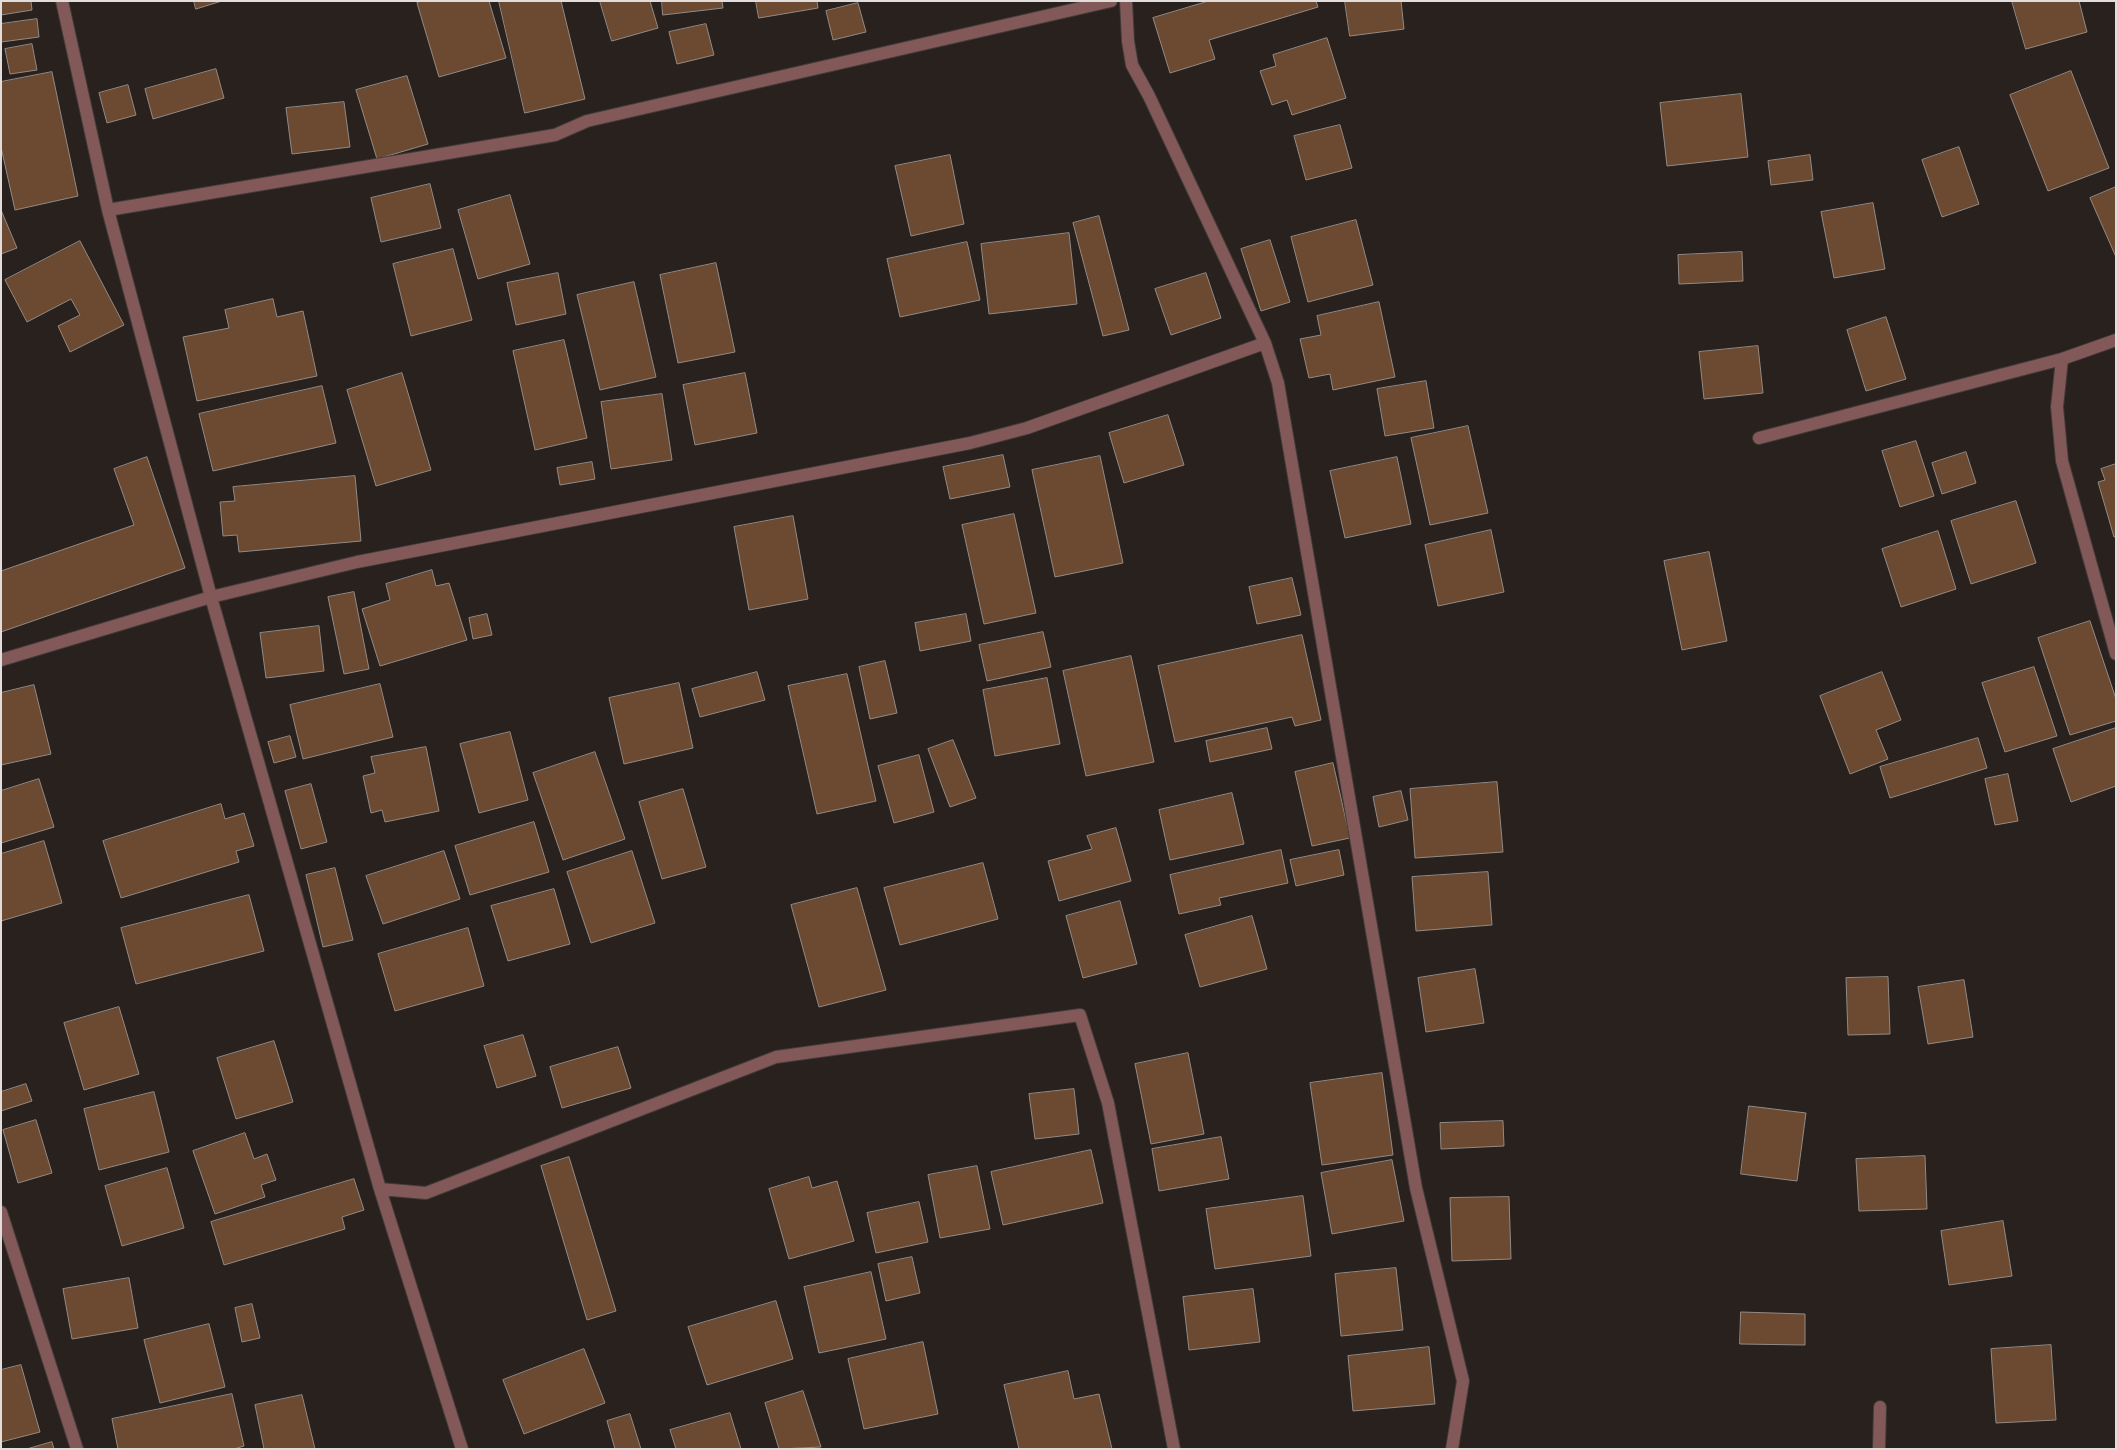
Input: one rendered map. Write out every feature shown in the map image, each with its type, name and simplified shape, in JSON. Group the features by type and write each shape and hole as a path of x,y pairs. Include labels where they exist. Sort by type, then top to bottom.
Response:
{"street":[{"path":"62,1 108,210 211,598 380,1189 462,1449"},
{"path":"108,210 555,135 587,121 1111,1"},
{"path":"1126,1 1128,41 1132,66 1149,96 1265,343 1278,383 1416,1188 1463,1381 1452,1449"},
{"path":"1759,438 2062,359 2116,340"},
{"path":"1,660 211,598 357,562 970,444 1027,428 1265,343"},
{"path":"2062,359 2057,407 2062,461 2116,654"},
{"path":"380,1189 426,1194 776,1057 1080,1015 1108,1104 1174,1449"},
{"path":"1,1212 77,1449"},
{"path":"1879,1449 1880,1407"}],"building":[{"path":"1,1 31,1 32,10 1,15"},
{"path":"194,1 222,1 196,9"},
{"path":"422,1 489,1 506,58 439,77 417,3"},
{"path":"499,1 561,1 585,99 525,113"},
{"path":"600,1 650,1 658,28 612,41"},
{"path":"662,1 722,1 723,8 663,15"},
{"path":"756,1 817,1 818,8 759,18"},
{"path":"1209,1 1316,1 1318,7 1209,40 1215,59 1170,73 1153,18"},
{"path":"1345,1 1401,1 1404,29 1350,36"},
{"path":"2012,1 2079,1 2087,32 2026,49"},
{"path":"858,3 866,32 833,40 826,11"},
{"path":"37,19 39,37 1,42 1,24"},
{"path":"706,24 714,55 677,64 669,32"},
{"path":"1327,38 1346,98 1292,115 1287,100 1272,105 1260,71 1276,66 1273,55"},
{"path":"32,44 37,70 10,74 5,49"},
{"path":"216,69 224,98 153,119 145,89"},
{"path":"2071,71 2109,168 2048,191 2010,95"},
{"path":"52,72 78,196 15,210 1,147 1,82"},
{"path":"407,76 428,144 377,159 356,90"},
{"path":"128,85 136,115 107,123 99,93"},
{"path":"1741,94 1748,157 1667,166 1660,103"},
{"path":"344,102 350,147 292,154 286,108"},
{"path":"1340,125 1352,168 1306,180 1294,136"},
{"path":"1959,147 1979,204 1942,217 1922,160"},
{"path":"950,155 964,224 911,236 895,166"},
{"path":"1810,155 1813,180 1771,185 1768,161"},
{"path":"430,184 441,228 381,242 371,198"},
{"path":"2116,187 2116,257 2090,198"},
{"path":"510,195 530,264 478,279 458,210"},
{"path":"1873,203 1885,269 1834,278 1821,212"},
{"path":"1,210 17,248 1,254"},
{"path":"1099,216 1129,330 1103,336 1073,223"},
{"path":"1356,220 1373,285 1308,302 1291,237"},
{"path":"1069,233 1077,304 989,314 981,244"},
{"path":"1270,240 1290,302 1261,311 1241,249"},
{"path":"80,241 124,325 70,352 58,326 80,315 71,299 27,322 5,280"},
{"path":"967,242 980,300 900,317 887,259"},
{"path":"453,249 472,320 411,336 393,264"},
{"path":"1742,252 1743,281 1679,284 1678,255"},
{"path":"716,263 735,352 678,363 660,275"},
{"path":"558,273 566,314 516,325 507,283"},
{"path":"1206,273 1221,318 1171,335 1155,289"},
{"path":"634,282 656,377 600,390 577,295"},
{"path":"273,299 277,317 303,311 317,376 197,401 183,337 229,328 225,310"},
{"path":"1379,302 1395,377 1333,390 1330,374 1309,378 1300,339 1321,335 1317,316"},
{"path":"1886,317 1906,379 1866,391 1847,330"},
{"path":"564,340 587,438 535,450 513,351"},
{"path":"1758,346 1763,393 1704,399 1699,352"},
{"path":"402,373 431,470 376,486 347,390"},
{"path":"745,373 757,433 695,445 683,385"},
{"path":"1426,381 1434,428 1385,436 1377,389"},
{"path":"322,386 336,443 213,471 199,414"},
{"path":"662,394 672,460 611,469 601,402"},
{"path":"1168,415 1184,465 1124,483 1109,433"},
{"path":"1468,426 1488,513 1430,525 1411,438"},
{"path":"1916,441 1934,496 1900,507 1882,451"},
{"path":"1966,452 1976,483 1942,494 1932,463"},
{"path":"1003,455 1010,487 950,499 943,467"},
{"path":"1100,456 1123,563 1055,577 1032,470"},
{"path":"147,457 185,568 1,632 1,571 134,525 114,469"},
{"path":"1397,457 1411,524 1345,538 1330,471"},
{"path":"592,462 595,479 560,485 557,468"},
{"path":"2116,464 2116,537 2114,537 2098,482 2105,480 2101,469"},
{"path":"355,476 361,541 239,552 237,535 223,536 220,502 235,501 233,487"},
{"path":"2016,501 2036,563 1971,584 1951,521"},
{"path":"1014,514 1036,613 984,624 962,525"},
{"path":"793,516 808,599 749,610 734,527"},
{"path":"1491,530 1504,592 1438,606 1425,545"},
{"path":"1938,531 1956,589 1901,607 1882,549"},
{"path":"1709,552 1727,641 1682,650 1664,561"},
{"path":"432,570 436,586 449,583 467,640 380,666 362,609 390,600 386,584"},
{"path":"1292,578 1301,615 1257,624 1249,587"},
{"path":"354,592 369,669 344,674 328,597"},
{"path":"487,614 492,635 473,639 469,618"},
{"path":"966,614 971,641 920,651 915,623"},
{"path":"2090,621 2116,699 2116,721 2070,735 2038,638"},
{"path":"319,626 324,671 266,678 260,633"},
{"path":"1043,632 1051,667 987,681 979,645"},
{"path":"1302,635 1321,720 1295,726 1292,717 1175,742 1158,666"},
{"path":"1131,656 1154,762 1086,776 1063,671"},
{"path":"885,661 897,713 870,719 859,667"},
{"path":"2034,667 2057,736 2005,752 1982,683"},
{"path":"757,672 765,700 700,717 692,689"},
{"path":"1882,672 1901,720 1876,730 1888,759 1850,774 1820,696"},
{"path":"847,674 876,801 817,814 788,686"},
{"path":"1047,678 1060,744 995,756 983,690"},
{"path":"679,683 693,748 624,764 609,698"},
{"path":"380,684 393,737 303,759 290,705"},
{"path":"34,685 51,754 1,765 1,693"},
{"path":"1267,728 1272,749 1210,762 1206,741"},
{"path":"2116,728 2116,786 2071,802 2053,749"},
{"path":"510,732 528,800 479,813 460,744"},
{"path":"290,736 296,757 274,763 268,742"},
{"path":"1978,738 1987,768 1890,798 1880,767"},
{"path":"953,740 976,798 950,807 928,749"},
{"path":"426,747 439,811 385,822 382,810 371,813 363,776 375,773 371,757"},
{"path":"595,752 625,839 563,860 533,773"},
{"path":"919,755 934,812 894,823 878,766"},
{"path":"1333,763 1350,838 1312,846 1295,772"},
{"path":"2008,774 2018,821 1995,825 1985,779"},
{"path":"39,779 54,827 1,843 1,791"},
{"path":"1497,782 1503,852 1415,858 1410,789"},
{"path":"311,784 327,842 301,849 285,791"},
{"path":"683,789 706,867 662,879 639,802"},
{"path":"1401,791 1408,820 1379,827 1373,797"},
{"path":"1232,793 1244,844 1170,860 1159,810"},
{"path":"221,804 225,819 244,813 254,846 236,851 239,862 121,898 103,841"},
{"path":"534,822 549,872 470,895 455,846"},
{"path":"1116,828 1131,881 1059,901 1048,861 1092,849 1087,836"},
{"path":"44,841 62,903 1,921 1,854"},
{"path":"1281,850 1288,883 1219,898 1221,905 1179,914 1170,875"},
{"path":"1339,850 1344,875 1296,886 1290,860"},
{"path":"444,851 460,899 383,924 366,876"},
{"path":"632,851 655,923 591,943 567,872"},
{"path":"983,863 998,919 900,945 884,888"},
{"path":"335,868 353,940 323,947 306,875"},
{"path":"1488,872 1492,925 1416,931 1412,877"},
{"path":"857,888 886,990 819,1007 791,905"},
{"path":"554,889 570,944 508,961 491,906"},
{"path":"249,895 264,951 136,984 121,928"},
{"path":"1120,901 1137,964 1083,978 1066,916"},
{"path":"1252,916 1267,969 1200,987 1185,935"},
{"path":"468,928 484,986 395,1011 378,954"},
{"path":"1475,969 1484,1023 1426,1032 1418,978"},
{"path":"1888,977 1890,1034 1848,1035 1846,978"},
{"path":"1964,980 1973,1037 1928,1044 1918,987"},
{"path":"119,1007 139,1074 84,1090 64,1023"},
{"path":"523,1035 536,1076 497,1088 484,1046"},
{"path":"274,1041 293,1102 236,1119 217,1058"},
{"path":"618,1047 631,1088 562,1108 550,1067"},
{"path":"1188,1053 1204,1134 1151,1144 1135,1064"},
{"path":"1382,1073 1393,1155 1322,1165 1310,1083"},
{"path":"26,1084 32,1101 1,1111 1,1092"},
{"path":"1074,1089 1079,1134 1035,1139 1029,1094"},
{"path":"154,1092 169,1152 99,1170 84,1109"},
{"path":"1749,1106 1806,1113 1797,1181 1741,1174"},
{"path":"36,1120 52,1173 18,1183 3,1130"},
{"path":"1503,1121 1504,1146 1441,1149 1440,1123"},
{"path":"245,1133 254,1159 267,1154 276,1180 261,1185 265,1197 215,1214 193,1151"},
{"path":"1221,1137 1229,1179 1159,1191 1152,1149"},
{"path":"1091,1150 1103,1203 1003,1225 991,1172"},
{"path":"1925,1156 1927,1209 1859,1211 1856,1159"},
{"path":"569,1157 616,1311 587,1320 541,1166"},
{"path":"1392,1160 1404,1221 1332,1234 1321,1173"},
{"path":"977,1166 990,1229 940,1238 928,1175"},
{"path":"167,1168 184,1228 122,1246 105,1186"},
{"path":"809,1177 812,1188 837,1181 854,1241 789,1259 769,1189"},
{"path":"354,1179 364,1210 342,1217 345,1229 224,1265 211,1222"},
{"path":"1303,1196 1311,1256 1215,1269 1206,1209"},
{"path":"1509,1197 1511,1259 1452,1261 1450,1198"},
{"path":"919,1202 928,1242 876,1253 867,1213"},
{"path":"2003,1221 2012,1276 1949,1285 1941,1231"},
{"path":"912,1257 920,1293 886,1301 878,1264"},
{"path":"1396,1268 1403,1330 1341,1336 1335,1274"},
{"path":"871,1272 886,1339 819,1353 804,1287"},
{"path":"129,1278 138,1328 72,1339 63,1289"},
{"path":"1253,1289 1260,1342 1189,1350 1183,1297"},
{"path":"776,1301 793,1359 707,1385 688,1327"},
{"path":"252,1304 260,1338 242,1342 235,1308"},
{"path":"1741,1312 1805,1314 1805,1345 1740,1344"},
{"path":"209,1324 225,1387 160,1403 144,1340"},
{"path":"923,1342 938,1414 864,1429 848,1359"},
{"path":"2051,1345 2056,1420 1996,1423 1991,1349"},
{"path":"1429,1347 1435,1404 1353,1411 1348,1356"},
{"path":"584,1349 605,1403 524,1434 503,1380"},
{"path":"21,1365 40,1432 1,1442 1,1370"},
{"path":"1068,1371 1074,1399 1099,1394 1112,1449 1019,1449 1004,1385"},
{"path":"803,1391 821,1447 779,1449 765,1403"},
{"path":"232,1394 244,1446 234,1449 118,1449 112,1419"},
{"path":"302,1395 315,1449 264,1449 255,1405"},
{"path":"730,1413 741,1449 676,1449 670,1430"},
{"path":"630,1414 641,1449 615,1449 607,1421"},
{"path":"52,1442 54,1449 27,1449"}]}
